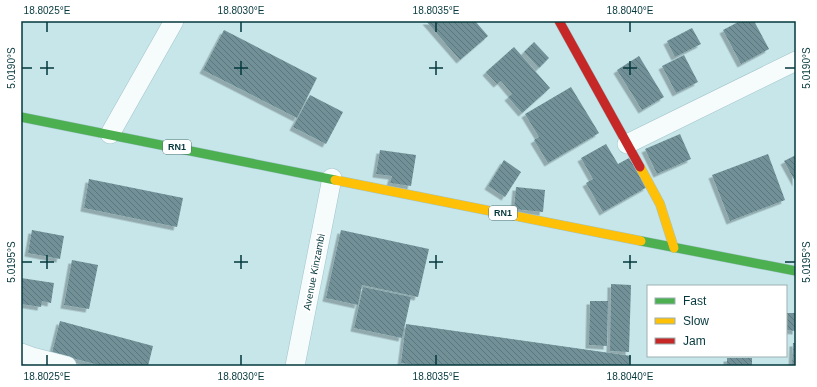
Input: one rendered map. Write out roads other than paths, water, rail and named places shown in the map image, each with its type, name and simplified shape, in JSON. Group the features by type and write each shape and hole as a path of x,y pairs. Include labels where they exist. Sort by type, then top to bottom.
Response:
{"main road":[{"path":"559,21 660,204 674,248"},
{"name":"RN1","path":"21,117 332,178 674,248 796,271"}],"street":[{"path":"110,134 174,21"},
{"path":"627,144 796,61"},
{"name":"Avenue Kinzambi","path":"295,366 332,178"},
{"path":"21,352 32,357 67,366"}]}
